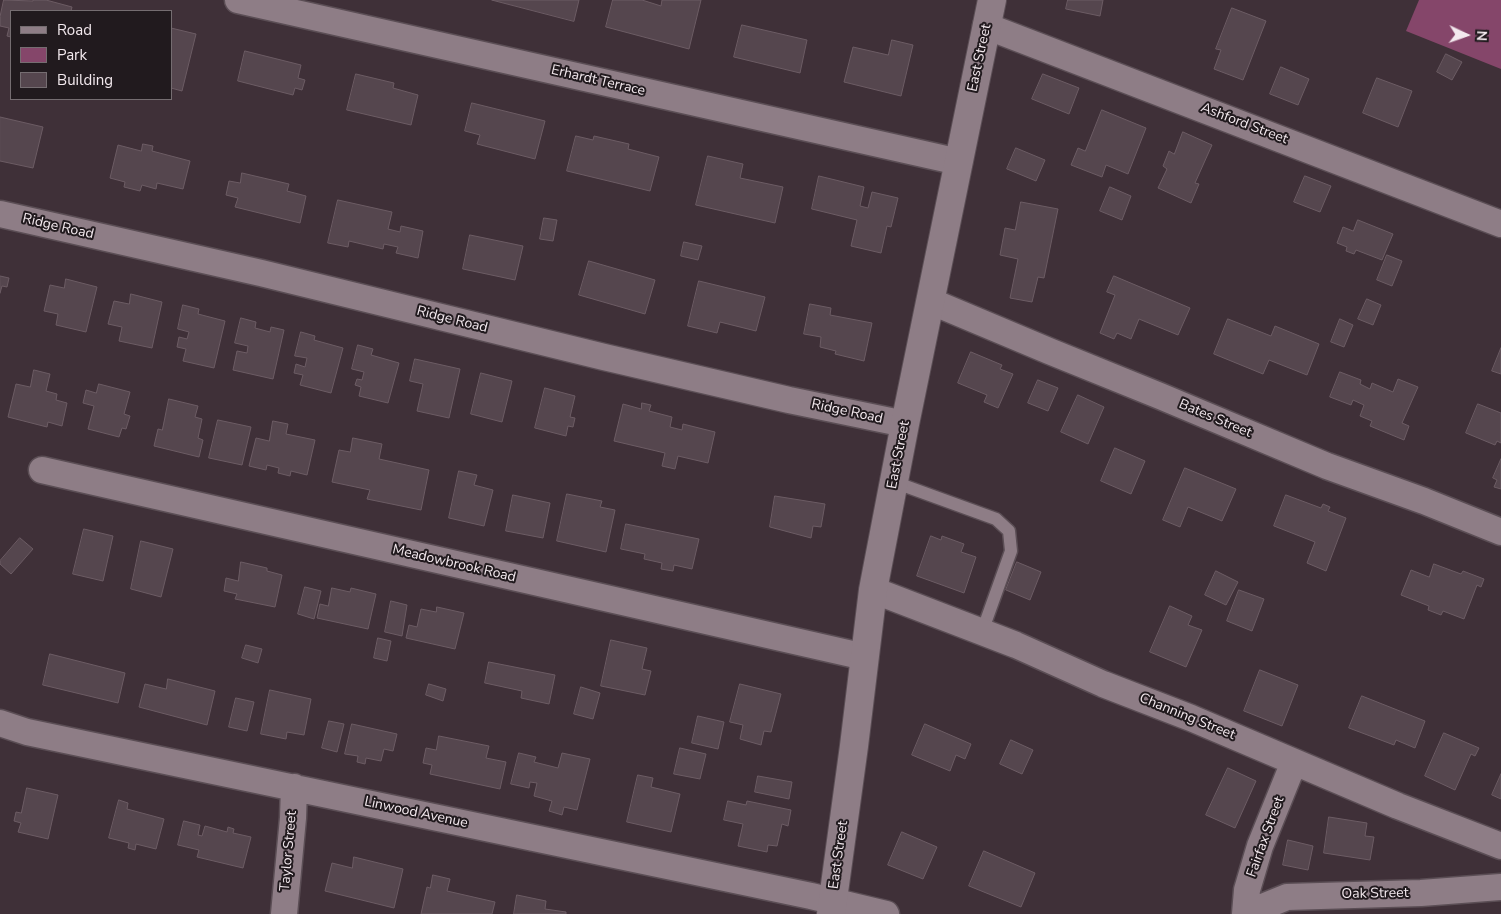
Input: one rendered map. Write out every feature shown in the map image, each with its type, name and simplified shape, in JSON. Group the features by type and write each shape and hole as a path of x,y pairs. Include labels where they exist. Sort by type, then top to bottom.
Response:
{"main road":[{"name":"East Street","path":"832,907 873,590 989,13"}],"street":[{"name":"Erhardt Terrace","path":"238,0 959,162"},
{"name":"Ashford Street","path":"989,13 1501,224"},
{"name":"Ridge Road","path":"0,214 789,400 905,424"},
{"name":"Bates Street","path":"930,300 1318,462 1501,532"},
{"name":"Meadowbrook Road","path":"42,470 865,657"},
{"name":"Channing Street","path":"873,590 1016,645 1103,684 1191,718 1398,806 1501,846"},
{"name":"Linwood Avenue","path":"0,723 28,732 294,787 832,907 886,914"},
{"name":"Fairfax Street","path":"1245,914 1247,890 1260,846 1294,762"},
{"name":"Taylor Street","path":"284,914 294,787"},
{"name":"Oak Street","path":"1254,914 1260,908 1287,897 1421,893 1501,887"}],"lane":[{"path":"894,482 996,519 1009,531 1011,551 982,632"}],"green space":[{"path":"1419,0 1501,0 1501,69 1406,31"}],"building":[{"path":"4,0 46,0 72,7 71,10 10,10 10,37 7,36 9,28 0,26"},
{"path":"492,0 579,0 574,21"},
{"path":"613,0 642,0 661,6 662,0 701,0 689,49 606,27"},
{"path":"1068,0 1103,0 1100,16 1066,9"},
{"path":"1232,8 1266,21 1243,80 1214,69 1221,50 1216,49"},
{"path":"742,25 807,40 800,73 734,57"},
{"path":"172,28 196,34 182,91 172,88"},
{"path":"892,40 913,45 901,96 844,82 853,47 888,55"},
{"path":"245,51 301,65 298,78 305,80 302,90 295,88 293,95 238,81"},
{"path":"1446,54 1462,62 1452,80 1437,72"},
{"path":"1281,67 1309,79 1298,105 1270,94"},
{"path":"356,74 394,83 393,88 418,95 411,125 347,110"},
{"path":"1043,74 1079,88 1069,114 1032,99"},
{"path":"1377,78 1412,91 1398,127 1363,113"},
{"path":"472,103 545,121 535,159 477,144 480,135 465,131"},
{"path":"1102,110 1146,128 1128,174 1106,165 1102,177 1071,165 1078,148 1085,151"},
{"path":"0,117 43,127 33,168 0,161"},
{"path":"1183,132 1212,145 1195,183 1199,184 1191,203 1158,188 1167,169 1163,166 1169,151 1174,154"},
{"path":"576,136 593,140 594,136 629,144 628,149 659,157 650,191 567,171"},
{"path":"143,144 153,146 152,151 190,161 183,189 157,183 156,189 142,185 140,191 124,187 125,182 110,178 118,145 141,151"},
{"path":"1016,148 1045,160 1036,181 1007,169"},
{"path":"708,156 743,164 740,178 783,187 775,223 696,205"},
{"path":"242,173 289,184 287,191 306,196 300,223 235,207 238,198 226,195 229,181 240,183"},
{"path":"819,176 864,187 860,206 868,208 872,192 898,198 891,227 887,226 881,253 851,246 857,220 812,209"},
{"path":"1305,176 1331,186 1320,212 1294,202"},
{"path":"1110,187 1131,196 1122,220 1100,211"},
{"path":"338,200 392,212 388,229 400,232 401,226 423,231 418,258 396,253 398,247 384,244 383,249 349,241 348,247 328,243"},
{"path":"1021,202 1058,209 1044,278 1038,277 1032,302 1010,298 1018,259 1000,255 1005,228 1015,230"},
{"path":"544,218 557,220 553,241 540,239"},
{"path":"1358,220 1393,234 1382,260 1356,250 1354,254 1346,251 1347,247 1337,243 1343,227 1353,231"},
{"path":"470,235 523,246 515,280 463,269"},
{"path":"684,242 702,246 698,260 681,256"},
{"path":"1387,255 1402,261 1392,286 1377,280"},
{"path":"589,261 655,280 645,314 579,295"},
{"path":"0,276 9,278 7,287 2,286 0,293"},
{"path":"1114,276 1190,308 1178,335 1139,319 1131,339 1117,333 1114,339 1100,333 1115,295 1107,292"},
{"path":"66,279 97,287 86,332 56,325 58,314 44,311 50,285 64,288"},
{"path":"699,281 765,297 756,331 720,322 717,333 688,326"},
{"path":"131,294 162,302 152,348 119,341 122,327 108,324 114,301 129,304"},
{"path":"1367,299 1381,305 1373,325 1358,319"},
{"path":"810,304 831,308 830,315 872,323 864,361 835,354 836,351 820,347 821,337 804,334"},
{"path":"183,305 199,309 198,314 225,321 214,368 183,361 186,349 177,347 179,337 187,339 189,332 178,329"},
{"path":"241,318 256,322 255,328 270,332 271,327 284,330 273,379 233,370 237,351 247,353 248,346 235,343"},
{"path":"1228,319 1271,336 1275,326 1319,344 1307,375 1269,360 1263,374 1214,354"},
{"path":"1340,319 1353,325 1344,347 1331,342"},
{"path":"301,332 315,336 314,340 343,348 331,393 300,385 303,375 294,373 296,364 305,367 307,358 295,356"},
{"path":"358,345 373,349 371,355 399,363 388,403 359,396 361,387 355,385 357,379 362,380 364,372 352,369"},
{"path":"1501,348 1501,374 1492,371"},
{"path":"971,352 1002,365 1000,369 1013,374 998,408 984,402 987,395 958,383"},
{"path":"415,359 460,369 449,418 417,411 423,384 410,381"},
{"path":"34,370 50,374 46,391 57,394 56,400 67,403 62,426 48,422 47,427 8,417 16,384 30,387"},
{"path":"1340,372 1361,380 1360,384 1370,389 1372,383 1393,392 1398,379 1418,387 1402,423 1409,426 1404,440 1370,426 1372,421 1360,416 1364,405 1353,400 1351,405 1330,397"},
{"path":"481,373 512,381 502,422 471,414"},
{"path":"1038,380 1058,388 1048,411 1028,403"},
{"path":"99,384 130,392 124,414 130,416 126,429 122,428 119,437 88,429 94,406 83,403 86,390 96,393"},
{"path":"545,388 575,396 570,417 575,418 573,427 568,426 566,436 535,428"},
{"path":"1078,395 1104,407 1088,444 1061,432"},
{"path":"169,399 198,406 195,417 202,419 198,438 203,440 199,457 154,446 158,429 162,430"},
{"path":"642,403 651,405 649,411 672,417 670,427 682,430 683,424 715,432 708,463 678,456 675,469 662,466 665,453 614,441 623,404 641,409"},
{"path":"1478,404 1501,413 1501,443 1497,441 1495,445 1466,433"},
{"path":"218,420 251,427 242,465 209,458"},
{"path":"273,421 288,424 286,434 315,440 307,475 291,471 290,476 278,473 279,468 267,465 266,470 249,466 256,438 269,441"},
{"path":"353,438 382,444 379,459 429,470 421,510 367,499 370,490 332,482 339,450 350,452"},
{"path":"1115,448 1145,461 1131,494 1101,481"},
{"path":"1501,459 1501,489 1494,487 1497,480 1493,478"},
{"path":"1185,468 1236,489 1222,521 1188,507 1180,527 1163,520"},
{"path":"459,471 477,475 474,485 493,490 484,526 449,518"},
{"path":"567,494 602,501 600,507 615,510 606,552 557,541"},
{"path":"513,495 550,503 543,538 506,531"},
{"path":"1286,495 1321,508 1323,504 1330,507 1328,511 1346,518 1326,571 1307,563 1315,542 1274,526"},
{"path":"775,496 825,504 821,527 813,526 811,538 770,527"},
{"path":"626,524 699,539 692,569 674,565 673,571 661,569 662,563 644,559 645,554 621,549"},
{"path":"84,529 113,536 103,581 73,574"},
{"path":"931,536 941,540 942,536 964,544 961,552 976,557 964,593 917,576"},
{"path":"20,538 33,549 11,574 0,564 0,561"},
{"path":"141,541 173,549 161,597 131,589"},
{"path":"241,562 267,568 267,571 282,575 275,607 235,599 237,594 224,591 226,578 238,581"},
{"path":"1017,562 1041,572 1030,600 1006,590"},
{"path":"1434,564 1461,574 1463,571 1484,579 1481,587 1477,585 1464,619 1443,611 1441,615 1428,610 1429,606 1401,595 1411,570 1429,577"},
{"path":"1216,571 1238,582 1226,605 1205,595"},
{"path":"305,587 321,591 314,619 298,614"},
{"path":"332,588 350,592 351,588 376,594 368,629 317,618 320,604 328,606"},
{"path":"1239,590 1264,599 1252,631 1227,621"},
{"path":"391,601 407,605 402,636 385,632"},
{"path":"1170,606 1192,616 1188,625 1202,630 1186,667 1150,652"},
{"path":"437,607 464,613 455,649 406,638 409,625 417,627 421,609 436,612"},
{"path":"378,638 391,641 387,661 374,658"},
{"path":"611,640 647,648 642,669 651,671 645,695 601,686"},
{"path":"246,645 262,649 258,663 242,658"},
{"path":"50,654 125,673 118,703 43,685"},
{"path":"489,662 555,675 549,704 521,698 522,691 485,683"},
{"path":"1260,670 1298,685 1282,726 1244,711"},
{"path":"168,679 215,691 207,725 139,707 145,684 166,689"},
{"path":"429,684 446,689 443,701 426,695"},
{"path":"740,684 781,694 771,732 764,731 761,745 740,739 743,725 730,722"},
{"path":"581,687 600,693 593,719 574,714"},
{"path":"270,690 311,699 304,735 287,732 286,739 261,734"},
{"path":"1362,696 1425,721 1415,748 1396,740 1394,745 1349,728"},
{"path":"236,698 254,702 247,731 229,727"},
{"path":"698,716 724,722 718,749 692,743"},
{"path":"329,721 344,724 337,752 322,748"},
{"path":"352,724 397,734 393,751 384,749 381,761 366,758 365,764 357,762 358,756 345,754"},
{"path":"925,724 971,744 965,759 956,755 950,771 912,755"},
{"path":"1444,733 1479,748 1475,756 1471,754 1455,790 1425,776"},
{"path":"439,736 489,746 486,758 506,762 500,789 430,774 432,765 423,763 426,748 436,750"},
{"path":"1011,740 1033,750 1022,774 1000,764"},
{"path":"680,748 706,754 700,779 674,774"},
{"path":"519,753 536,757 534,762 558,768 562,753 590,759 577,810 564,807 562,815 549,811 552,801 534,796 537,783 530,782 529,788 511,784"},
{"path":"1228,768 1256,781 1235,828 1206,815"},
{"path":"1501,774 1501,799 1492,795"},
{"path":"638,775 653,778 651,787 680,794 671,832 627,822"},
{"path":"758,776 792,782 789,799 755,792"},
{"path":"27,788 58,795 48,839 18,832 21,823 14,821 16,812 21,813"},
{"path":"119,800 128,803 127,809 164,819 156,849 136,844 135,850 128,848 129,843 109,838"},
{"path":"728,801 746,805 747,801 791,810 788,826 782,824 777,846 768,845 767,852 738,846 743,824 724,820"},
{"path":"1329,817 1367,823 1365,836 1374,837 1370,860 1324,853"},
{"path":"184,821 200,825 198,835 202,836 205,826 227,832 228,827 234,829 233,833 251,837 243,868 197,857 199,850 178,845"},
{"path":"902,832 937,847 923,879 888,865"},
{"path":"1288,840 1313,846 1308,870 1283,865"},
{"path":"984,851 1035,873 1021,907 969,886"},
{"path":"354,857 403,869 394,908 325,891 332,863 352,868"},
{"path":"433,875 450,879 447,891 495,902 492,914 421,914 427,887 430,888"},
{"path":"517,895 546,901 545,909 566,912 566,914 514,914"}]}
